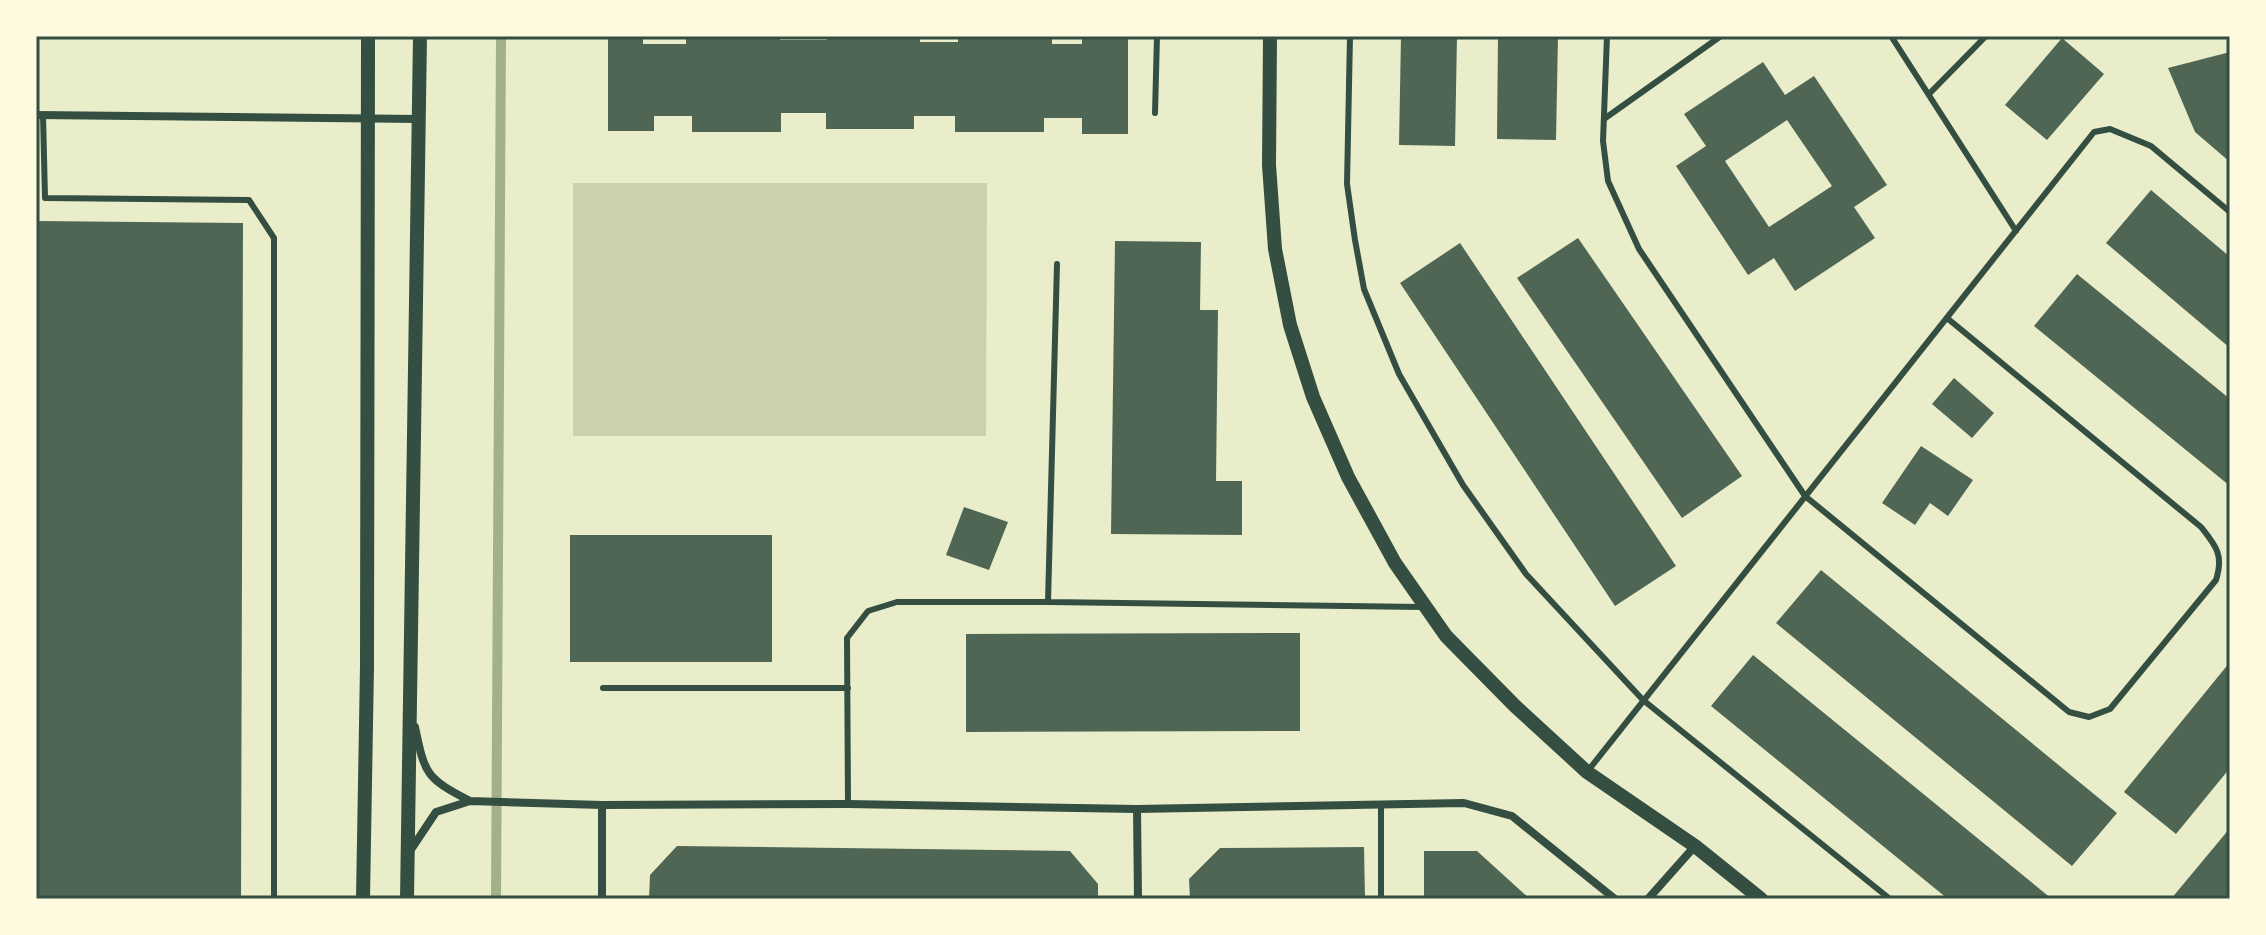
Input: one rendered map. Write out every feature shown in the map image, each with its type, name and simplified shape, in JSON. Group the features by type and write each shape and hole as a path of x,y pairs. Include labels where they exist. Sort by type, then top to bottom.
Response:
{"street":[{"path":"363,899 367,666 368,36"},
{"path":"407,899 420,36"},
{"path":"1270,36 1269,165 1275,249 1290,325 1313,397 1348,477 1395,563 1446,636 1515,706 1587,772 1695,846 1761,899"},
{"path":"40,115 419,119"},
{"path":"411,708 422,764 439,785 470,801"},
{"path":"407,856 436,812 470,801 602,805 848,804 1137,809 1464,803 1512,816 1615,899"},
{"path":"602,805 602,899"},
{"path":"1137,809 1138,899"},
{"path":"1648,899 1695,846"}],"lane":[{"path":"1155,113 1157,36"},
{"path":"1350,36 1347,184 1364,289 1399,374 1463,485 1526,574 1643,700 1890,899"},
{"path":"1607,36 1603,141 1608,181 1639,249 1805,496 2069,712 2089,717 2110,709 2216,580 2221,565 2214,543 2201,527 1947,318"},
{"path":"1604,119 1721,36"},
{"path":"1891,36 2016,231"},
{"path":"1897,36 1897,46"},
{"path":"1929,94 1986,36"},
{"path":"40,115 45,198 249,200 274,238 274,899"},
{"path":"1587,772 2094,132 2110,129 2151,146 2230,212"},
{"path":"1048,602 1057,264"},
{"path":"848,804 847,638 868,611 897,602 1426,607"},
{"path":"603,688 848,688"},
{"path":"1381,804 1381,899"}],"green space":[{"path":"573,183 987,183 986,436 573,436"}],"building":[{"path":"608,36 643,36 643,44 686,44 686,36 780,36 780,40 827,40 827,36 920,36 920,42 958,42 958,36 1052,36 1052,44 1082,44 1082,36 1128,36 1128,134 1082,134 1082,118 1044,118 1044,132 955,132 955,116 914,116 914,129 826,129 826,113 781,113 781,132 692,132 692,116 654,116 654,131 608,131"},
{"path":"1401,36 1457,36 1455,146 1399,145"},
{"path":"1498,36 1558,36 1556,140 1497,139"},
{"path":"2062,38 2104,74 2047,140 2005,105"},
{"path":"2230,52 2230,162 2195,132 2168,68"},
{"path":"1763,62 1785,95 1814,76 1887,185 1854,207 1875,238 1795,291 1774,258 1748,275 1676,166 1706,146 1684,114","holes":["1787,120 1832,186 1769,227 1725,161"]},
{"path":"2151,190 2230,257 2230,348 2106,243"},
{"path":"36,221 243,223 241,899 36,899"},
{"path":"1578,238 1742,476 1682,518 1517,278"},
{"path":"1115,241 1201,242 1200,310 1218,310 1216,481 1242,481 1242,535 1111,534"},
{"path":"1460,243 1676,566 1615,606 1400,283"},
{"path":"2077,274 2230,399 2230,486 2034,326"},
{"path":"1954,378 1994,413 1972,438 1932,404"},
{"path":"1921,446 1973,480 1948,516 1930,503 1915,525 1882,503"},
{"path":"964,507 1008,522 989,570 946,555"},
{"path":"570,535 772,535 772,662 570,662"},
{"path":"1821,570 2117,813 2072,866 1776,623"},
{"path":"1300,633 1300,731 966,732 966,634"},
{"path":"1753,655 2052,899 1948,899 1711,706"},
{"path":"2230,662 2230,768 2176,834 2124,792"},
{"path":"2230,828 2230,899 2171,899"},
{"path":"677,846 1070,851 1098,884 1098,899 649,899 650,875"},
{"path":"1364,847 1365,899 1190,899 1189,879 1220,848"},
{"path":"1424,851 1477,851 1530,899 1424,899"}],"waterway":[{"path":"496,899 501,36"}]}
